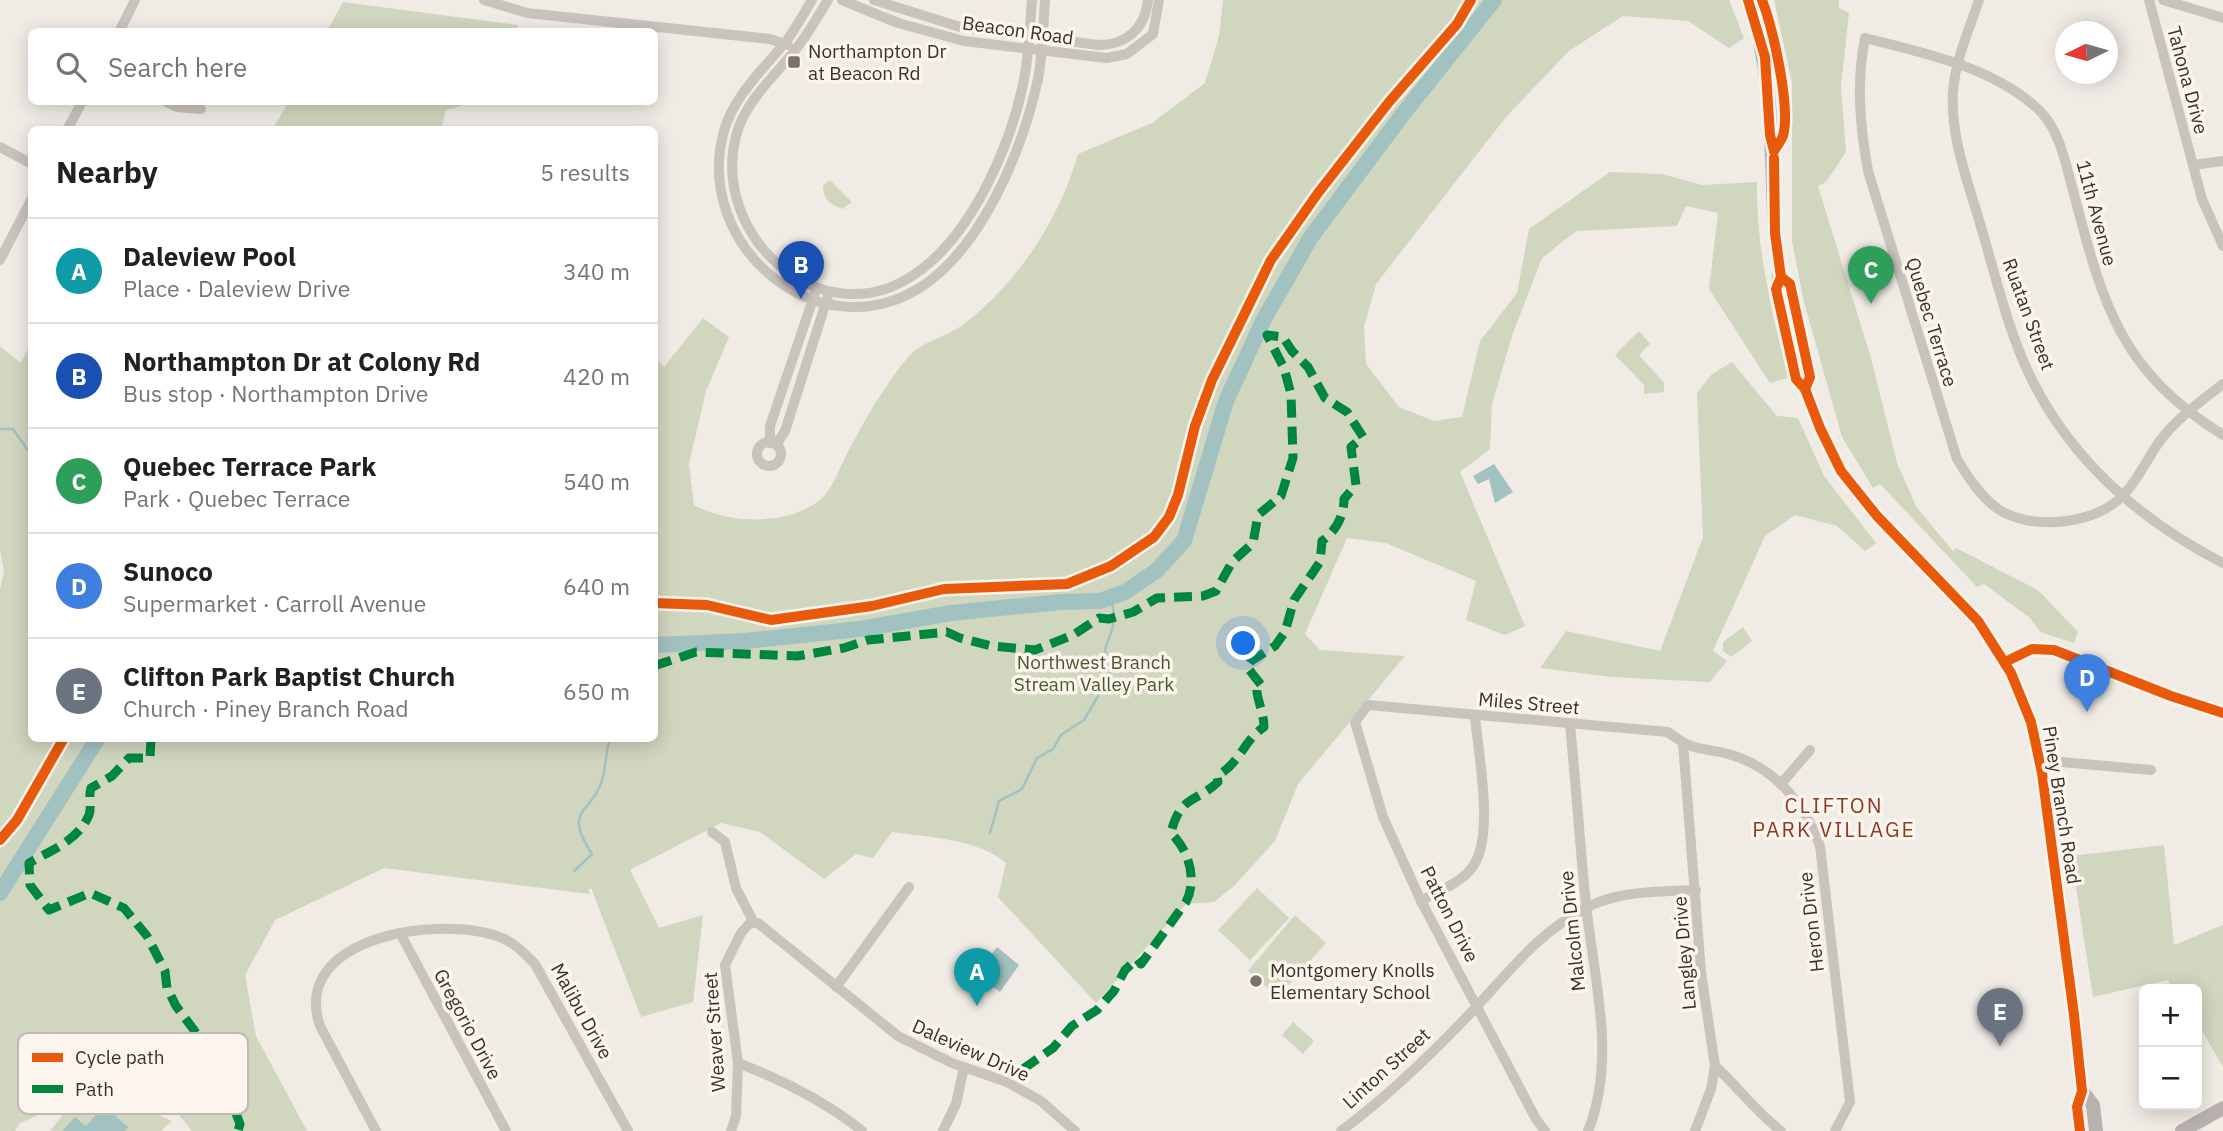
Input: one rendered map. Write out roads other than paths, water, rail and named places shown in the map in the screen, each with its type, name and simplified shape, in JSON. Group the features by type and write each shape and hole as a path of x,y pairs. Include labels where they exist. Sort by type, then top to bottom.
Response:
{"main road":[{"name":"Piney Branch Road","path":"1748,0 1765,57 1770,135 1774,151 1775,233 1781,277 1776,289 1796,379 1805,388 1819,428 1841,471 1877,516 1961,601 2005,662 2031,722 2039,760 2082,1091 2077,1107 2080,1131"},
{"name":"Piney Branch Road","path":"1762,0 1769,19 1782,87 1783,136 1774,151"},
{"name":"Piney Branch Road","path":"2082,1091 2093,1105 2096,1131"},
{"path":"2182,1131 2223,1108"}],"street":[{"path":"121,28 135,0"},
{"path":"484,0 512,10 770,39 798,48"},
{"path":"812,0 784,43 742,95 724,131 719,171 729,219 745,250 759,266 785,286 813,300 852,307 899,298 921,287 942,270 978,225 1004,182 1024,128 1038,78 1045,0"},
{"path":"828,0 798,48 752,102 737,134 732,170 741,214 755,242 769,257 791,274 817,287 852,293 894,285 933,260 949,241 992,176 1012,124 1025,76 1032,0"},
{"name":"Beacon Road","path":"842,0 921,31 964,41 1107,58 1127,54 1153,34 1159,0"},
{"name":"Beacon Road","path":"874,0 936,22 1098,45 1120,43 1128,38 1140,23 1148,0"},
{"name":"Ruatan Street","path":"1979,0 1958,65 1953,109 1959,150 2000,291 2031,377 2065,435 2100,477 2168,532 2223,563"},
{"name":"Tahona Drive","path":"2150,0 2202,199 2223,247"},
{"path":"2163,0 2223,18"},
{"name":"Quebec Terrace","path":"1902,48 1865,38 1860,60 1859,124 1868,171 1956,459 1977,489 1998,509 2025,520 2047,523 2075,520 2122,497"},
{"name":"11th Avenue","path":"1902,48 1958,65 2010,87 2043,113 2058,139 2098,286 2119,333 2145,372 2189,413 2223,435"},
{"path":"69,126 80,105"},
{"path":"173,105 201,110"},
{"path":"0,147 28,162"},
{"path":"2193,165 2223,161"},
{"path":"0,260 28,206"},
{"path":"729,219 741,214"},
{"path":"817,287 770,426 773,444 785,432 829,291"},
{"path":"2122,497 2162,438 2223,384"},
{"path":"2005,662 2032,649 2054,649 2171,696 2223,713"},
{"name":"Miles Street","path":"1368,705 1668,732 1683,743"},
{"name":"Patton Drive","path":"1368,705 1356,722 1383,817 1421,901 1545,1131"},
{"path":"1421,901 1466,875 1481,853 1484,822 1475,716"},
{"name":"Malcolm Drive","path":"1570,724 1603,1070 1588,1131"},
{"name":"Heron Drive","path":"1683,743 1694,749 1739,757 1781,784 1810,820 1820,846 1850,1102 1835,1131"},
{"name":"Langley Drive","path":"1683,743 1701,972 1715,1066"},
{"path":"1781,784 1810,750"},
{"path":"2039,760 2151,770"},
{"name":"Daleview Drive","path":"712,832 725,842 736,888 754,923 898,1036 964,1067 1007,1082 1041,1101 1075,1131"},
{"path":"836,987 909,887"},
{"name":"Linton Street","path":"1341,1131 1381,1101 1478,1005 1528,948 1553,928 1586,907 1627,895 1696,890"},
{"name":"Weaver Street","path":"731,1131 736,1116 738,1063 726,965 741,933 754,923"},
{"name":"Malibu Drive","path":"376,1131 316,1015 316,990 325,971 348,951 400,933 427,929 475,932 501,937 517,946 545,978 628,1131"},
{"name":"Gregorio Drive","path":"400,933 506,1131"},
{"path":"738,1063 797,1089 839,1113 862,1131"},
{"path":"1695,1131 1711,1089 1715,1066"},
{"path":"1715,1066 1733,1082 1760,1115 1781,1131"},
{"path":"943,1131 956,1104 964,1067"},
{"path":"1007,1082 1013,1070"}],"water":[{"path":"1494,464 1513,492 1495,503 1489,479 1478,484 1473,476"},
{"path":"997,947 1019,965 1000,992 985,981 999,963 991,955"},
{"path":"97,1114 113,1114 128,1127 125,1131 62,1131 75,1117 86,1126"}],"waterway":[{"path":"658,645 745,641 860,629 951,613 1061,602 1100,601 1125,592 1156,571 1184,541 1226,401 1264,319 1311,237 1403,114 1494,0"},
{"path":"0,429 13,429 28,450"},
{"path":"990,833 999,801 1022,789 1037,758 1053,749 1061,735 1084,720 1111,674 1105,649 1114,620 1112,597"},
{"path":"0,893 95,742"},
{"path":"574,871 592,854 583,839 579,819 598,790 609,742"}],"place":[{"name":"Northampton Dr at Beacon Rd","path":"794,62"},
{"name":"Northampton Dr at Colony Rd","path":"801,299"},
{"name":"Quebec Terrace Park","path":"1871,304"},
{"name":"Sunoco","path":"2087,712"},
{"name":"Montgomery Knolls Elementary School","path":"1256,981"},
{"name":"Daleview Pool","path":"977,1006"},
{"name":"Clifton Park Baptist Church","path":"2000,1046"}],"district":[{"name":"CLIFTON PARK VILLAGE","path":"1834,818"}],"park label":[{"name":"Northwest Branch Stream Valley Park","path":"1094,673"}]}
